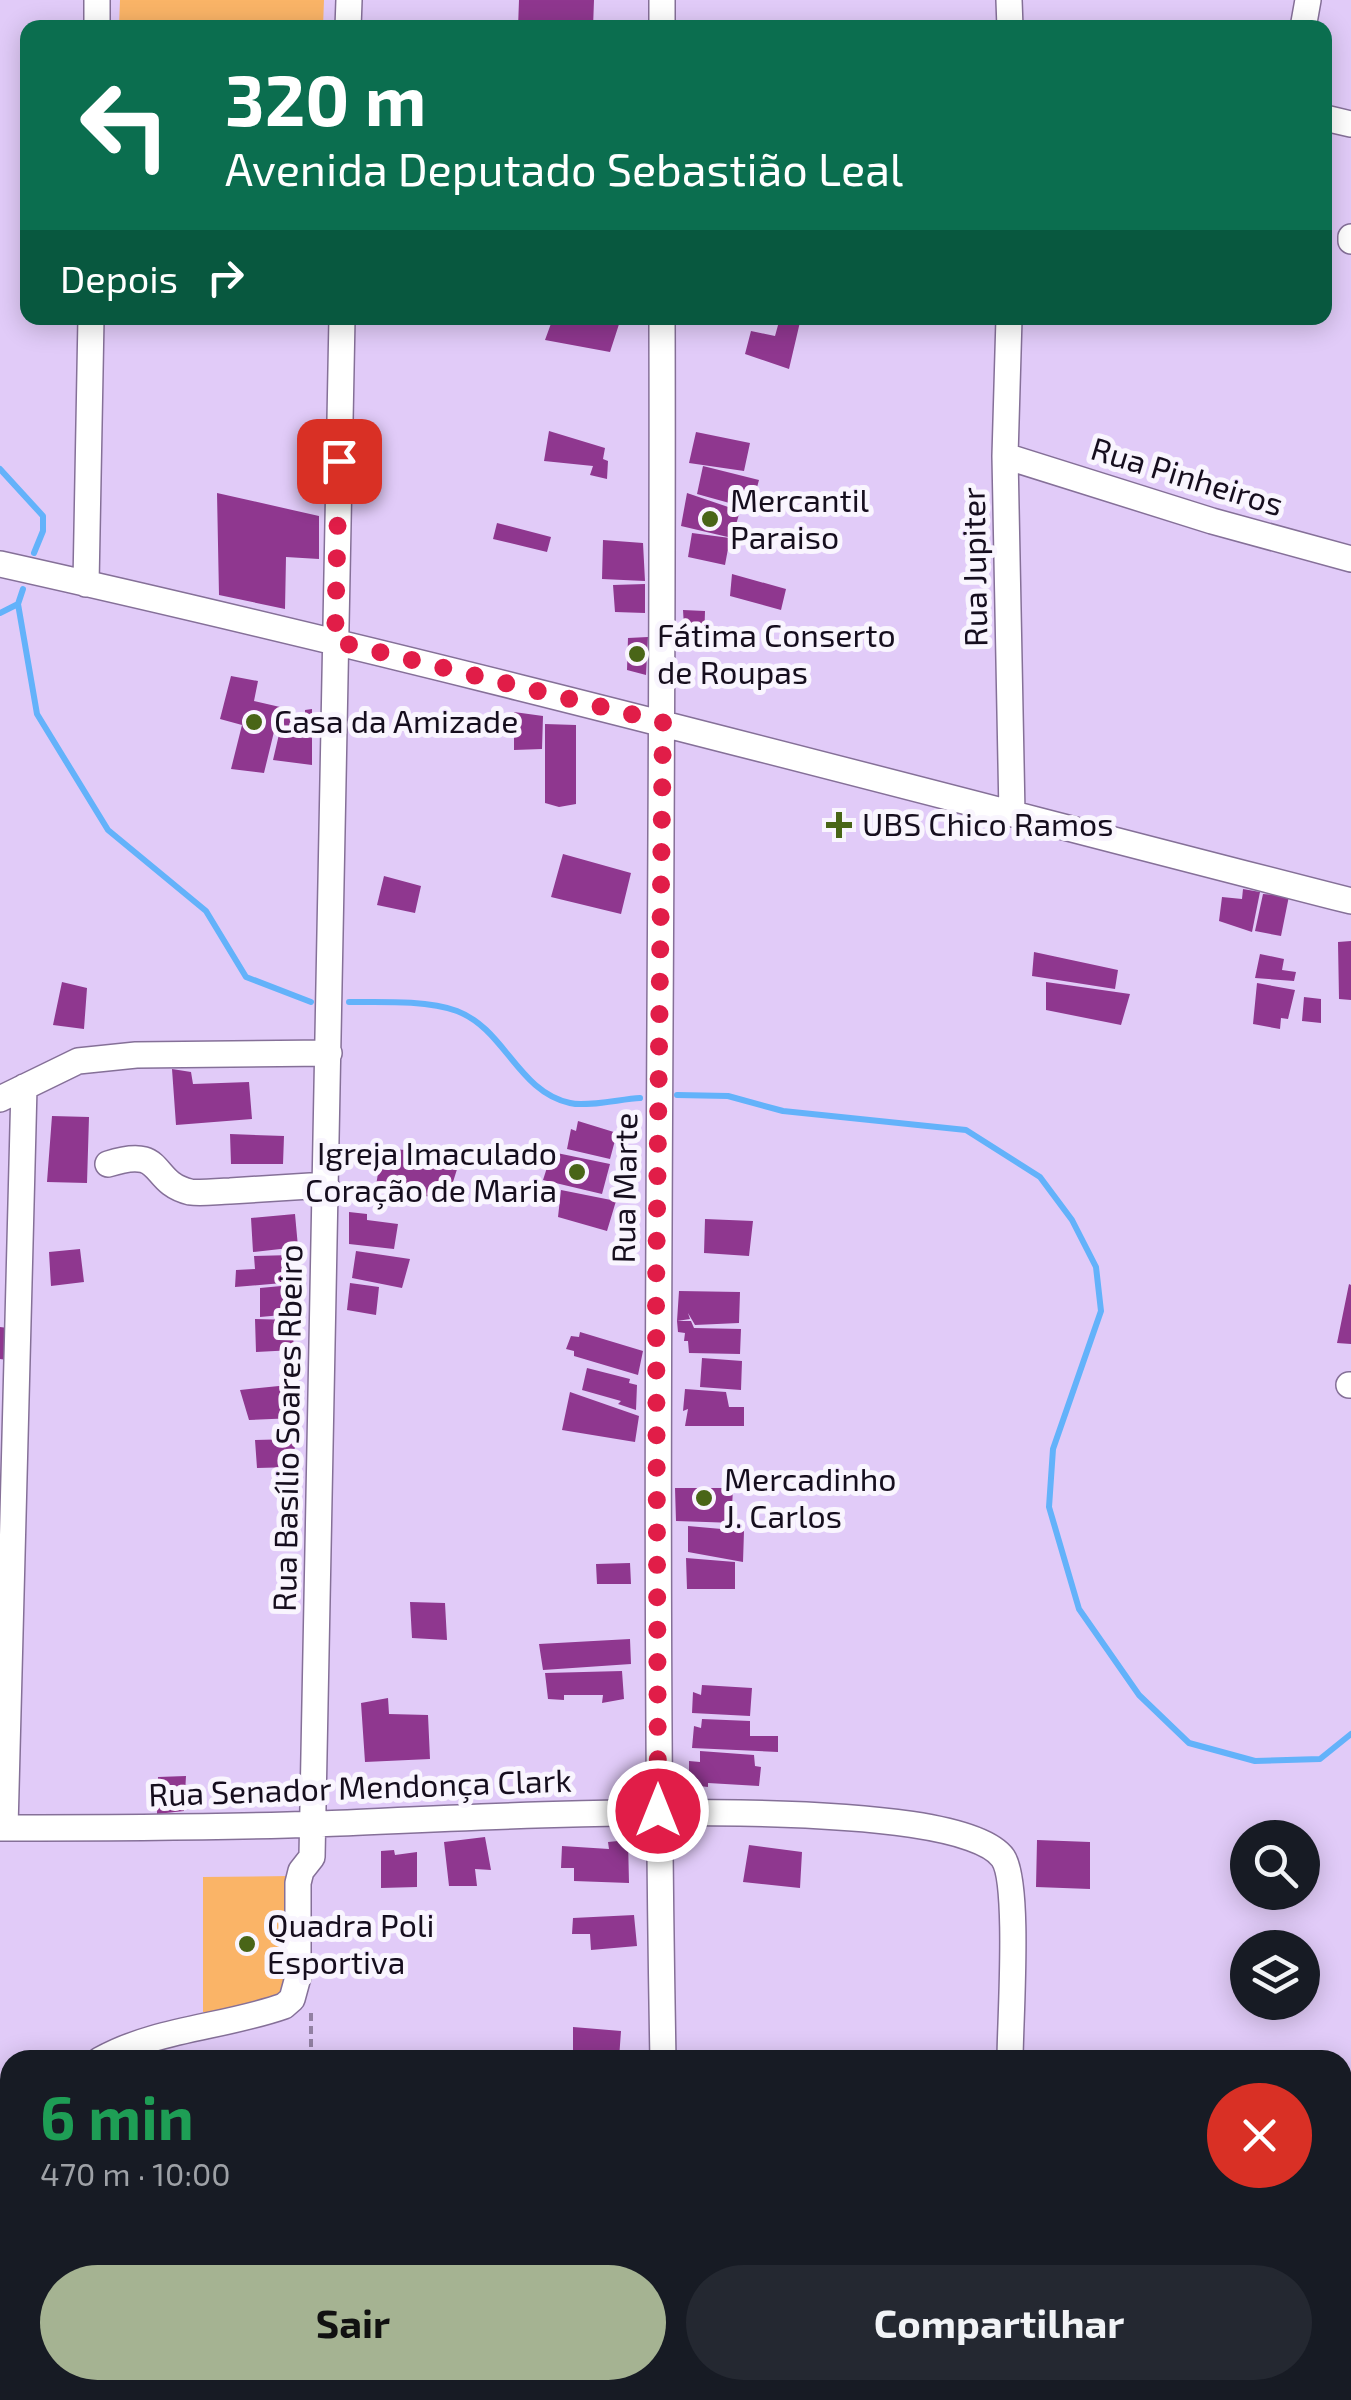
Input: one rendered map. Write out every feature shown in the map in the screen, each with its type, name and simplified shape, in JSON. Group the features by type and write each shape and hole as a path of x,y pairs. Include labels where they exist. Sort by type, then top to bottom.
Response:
{"street":[{"path":"86,584 91,325"},
{"name":"Rua Basílio Soares Rbeiro","path":"130,2050 284,2006 296,1988 298,1883 312,1857 342,325"},
{"name":"Rua Marte","path":"662,325 663,722 656,1294 663,2050"},
{"name":"Rua Jupiter","path":"1009,325 1005,456 1012,814"},
{"name":"Rua Pinheiros","path":"1005,456 1212,521 1351,559"},
{"path":"0,564 663,722 1351,901"},
{"path":"0,1099 78,1061 136,1055 329,1053"},
{"path":"2,1828 24,1087"},
{"path":"108,1164 143,1158 152,1162 171,1185 194,1193 326,1185"},
{"name":"Rua Senador Mendonça Clark","path":"2,1828 312,1824 658,1811 841,1817 950,1830 993,1848 1005,1860 1012,1888 1010,2050"}],"shaded area":[{"path":"120,0 324,0 323,20 119,20"},
{"name":"Quadra Poli Esportiva","path":"290,1876 290,2011 203,2012 203,1877"}],"building":[{"path":"519,0 594,0 593,20 518,20"},
{"path":"550,325 619,325 610,352 545,340"},
{"path":"778,325 799,325 789,369 745,354 751,331 775,336"},
{"path":"549,431 605,448 607,479 590,475 593,466 544,461"},
{"path":"696,432 750,443 744,471 689,463"},
{"path":"703,466 759,480 751,509 697,494"},
{"path":"217,493 319,516 319,559 286,557 285,609 219,595"},
{"name":"Mercantil Paraiso","path":"687,493 740,511 732,538 681,526"},
{"path":"497,523 551,537 547,552 493,539"},
{"path":"692,533 730,538 725,565 688,557"},
{"path":"603,540 643,543 645,581 602,579"},
{"path":"732,574 786,589 781,610 730,596"},
{"path":"645,584 645,613 615,612 613,585"},
{"path":"683,610 705,611 704,645 685,643"},
{"name":"Fátima Conserto de Roupas","path":"648,637 646,675 627,670 628,638"},
{"name":"Casa da Amizade","path":"231,676 258,681 254,701 280,707 264,773 231,769 242,725 220,719"},
{"path":"312,709 312,765 273,760 284,713 305,719 305,710"},
{"path":"514,712 543,716 542,749 514,750"},
{"path":"545,724 576,725 576,804 559,807 545,803"},
{"path":"563,854 631,873 621,914 551,897"},
{"path":"384,876 421,886 415,913 377,905"},
{"path":"1243,889 1260,892 1252,932 1219,921 1222,897 1242,899"},
{"path":"1263,894 1289,896 1281,936 1255,931"},
{"path":"1351,941 1351,1000 1339,999 1338,942"},
{"path":"1034,952 1118,970 1115,989 1032,976"},
{"path":"1260,954 1284,959 1282,970 1296,972 1294,981 1255,978"},
{"path":"62,982 87,988 84,1029 53,1025"},
{"path":"1046,982 1130,994 1121,1025 1046,1010"},
{"path":"1257,983 1295,990 1288,1019 1281,1018 1280,1029 1253,1024"},
{"path":"1304,997 1321,999 1321,1023 1302,1021"},
{"path":"172,1069 191,1072 193,1084 249,1082 252,1119 176,1125"},
{"path":"52,1116 89,1117 87,1183 47,1182"},
{"path":"578,1121 617,1133 610,1159 567,1149 571,1129 576,1131"},
{"path":"230,1134 284,1136 283,1164 231,1164"},
{"path":"382,1148 417,1151 417,1161 458,1166 448,1198 375,1192"},
{"name":"Igreja Imaculado Coração de Maria","path":"552,1152 610,1164 602,1194 543,1180"},
{"path":"561,1190 616,1201 607,1231 558,1217"},
{"path":"349,1212 367,1214 367,1220 398,1224 394,1249 349,1244"},
{"path":"295,1214 298,1247 253,1252 251,1218"},
{"path":"705,1219 753,1221 749,1256 704,1253"},
{"path":"80,1249 84,1282 51,1286 49,1252"},
{"path":"356,1251 410,1259 402,1288 352,1278"},
{"path":"292,1255 294,1282 235,1287 236,1270 255,1269 254,1256"},
{"path":"350,1283 379,1287 376,1315 347,1310"},
{"path":"1349,1284 1351,1344 1337,1343"},
{"path":"292,1285 293,1314 260,1317 260,1288"},
{"path":"679,1291 740,1292 739,1323 695,1325 688,1313 690,1319 677,1321"},
{"path":"255,1319 292,1320 294,1350 256,1352"},
{"path":"677,1321 691,1321 694,1328 741,1329 740,1354 689,1353 685,1333 678,1332"},
{"path":"0,1327 8,1328 7,1360 0,1359"},
{"path":"580,1332 643,1351 638,1375 574,1356 574,1351 566,1349 571,1336 579,1337"},
{"path":"702,1358 742,1361 741,1390 700,1387"},
{"path":"587,1368 630,1379 629,1383 637,1385 636,1410 618,1404 621,1401 582,1390"},
{"path":"289,1385 295,1418 249,1420 240,1390"},
{"path":"685,1389 726,1392 729,1407 744,1407 744,1426 685,1426"},
{"path":"570,1392 639,1416 635,1442 562,1430"},
{"path":"295,1439 294,1467 257,1468 255,1440"},
{"name":"Mercadinho J. Carlos","path":"675,1488 733,1488 736,1523 676,1521"},
{"path":"688,1526 744,1531 743,1562 688,1552"},
{"path":"686,1558 735,1562 735,1589 687,1589"},
{"path":"630,1563 631,1584 597,1584 596,1564"},
{"path":"410,1602 445,1603 447,1640 412,1638"},
{"path":"630,1639 631,1664 543,1670 539,1644"},
{"path":"622,1671 624,1699 602,1703 603,1695 564,1695 564,1700 548,1699 545,1673"},
{"path":"702,1685 752,1688 750,1716 692,1713 693,1692 701,1695"},
{"path":"388,1698 389,1714 428,1715 430,1759 365,1762 361,1703"},
{"path":"702,1719 750,1721 750,1736 778,1736 778,1752 692,1748 694,1726 701,1728"},
{"path":"700,1751 754,1755 755,1766 761,1767 759,1786 689,1785 689,1761 700,1762"},
{"path":"186,1776 184,1811 157,1814 158,1777"},
{"path":"485,1837 491,1870 475,1869 477,1886 449,1886 444,1842"},
{"path":"628,1840 629,1883 574,1881 574,1868 561,1868 562,1846 609,1849 608,1842"},
{"path":"1037,1840 1090,1842 1090,1889 1036,1887"},
{"path":"749,1845 802,1852 800,1888 743,1882"},
{"path":"394,1850 395,1855 417,1852 417,1887 381,1888 381,1851"},
{"path":"634,1915 637,1946 591,1950 590,1934 572,1934 573,1918"},
{"path":"573,2027 621,2031 620,2050 573,2050"}],"waterway":[{"path":"0,469 43,516 43,531 34,553"},
{"path":"23,589 18,604 37,714 108,830 206,911 246,977 311,1002"},
{"path":"0,613 18,604"},
{"path":"349,1002 418,1003 457,1011 488,1031 537,1087 570,1103 640,1098"},
{"path":"677,1095 728,1096 783,1111 966,1130 1040,1177 1072,1220 1096,1267 1101,1311 1053,1449 1049,1507 1079,1609 1139,1695 1189,1743 1255,1761 1320,1759 1351,1734"}],"place":[{"name":"Mercantil Paraiso","path":"710,519"},
{"name":"Fátima Conserto de Roupas","path":"637,654"},
{"name":"Casa da Amizade","path":"254,722"},
{"name":"UBS Chico Ramos","path":"839,825"},
{"name":"Igreja Imaculado Coração de Maria","path":"577,1172"},
{"name":"Mercadinho J. Carlos","path":"704,1498"},
{"name":"Quadra Poli Esportiva","path":"247,1944"}],"route":[{"path":"339,461 335,641 663,722 656,1294 658,1811"}]}
